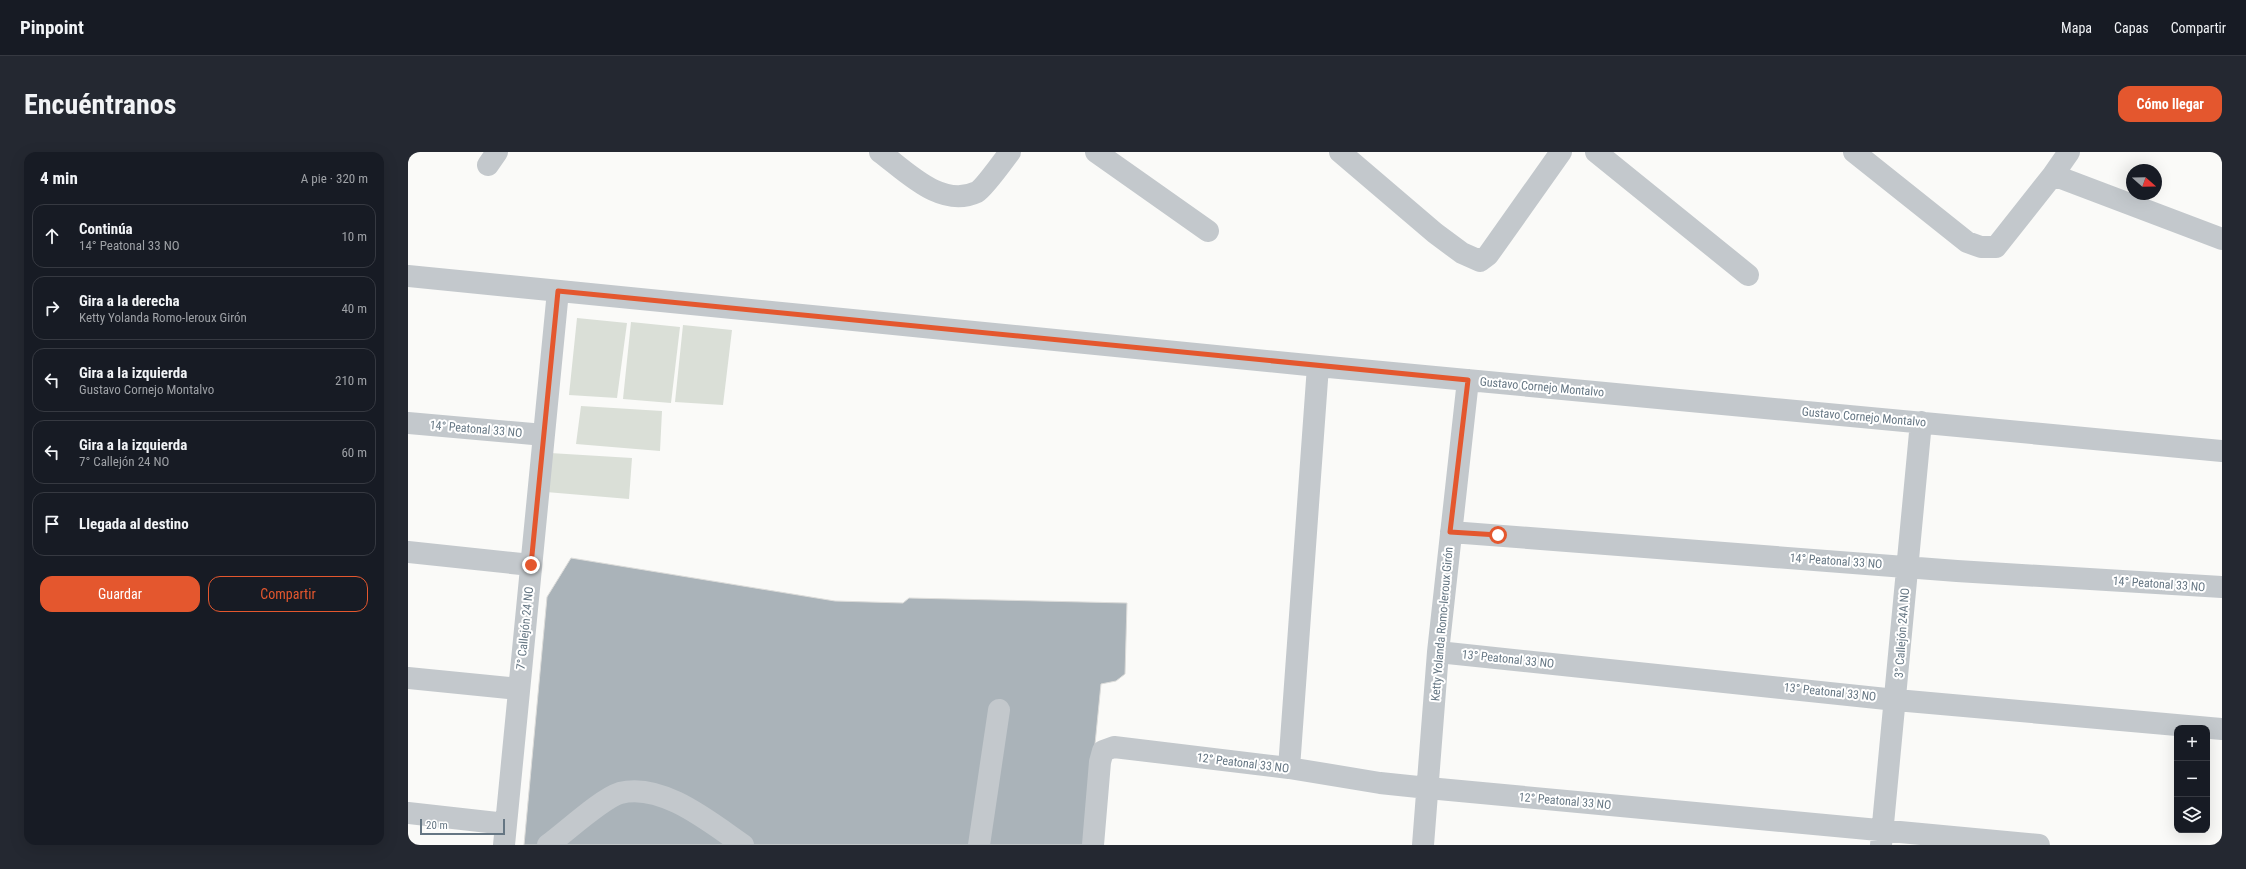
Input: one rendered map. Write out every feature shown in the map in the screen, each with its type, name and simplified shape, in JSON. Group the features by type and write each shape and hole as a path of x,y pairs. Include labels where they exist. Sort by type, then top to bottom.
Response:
{"street":[{"path":"880,152 929,188 946,194 960,196 978,191 1010,152"},
{"path":"1096,152 1208,231"},
{"path":"1340,152 1435,233 1462,253 1480,261 1488,255 1560,152"},
{"path":"1596,152 1748,275"},
{"path":"1854,152 1967,242 1981,247 1996,248 2069,152"},
{"path":"2053,175 2222,239"},
{"name":"Gustavo Cornejo Montalvo","path":"408,276 1318,366 2222,451"},
{"name":"7° Callejón 24 NO","path":"505,835 558,291"},
{"path":"1289,768 1318,366"},
{"name":"Ketty Yolanda Romo-leroux Girón","path":"1422,845 1428,788 1438,652 1450,532 1468,380"},
{"name":"3° Callejón 24A NO","path":"1882,838 1921,422"},
{"name":"14° Peatonal 33 NO","path":"408,423 544,435"},
{"name":"14° Peatonal 33 NO","path":"1450,532 2222,588"},
{"path":"408,552 531,565"},
{"name":"13° Peatonal 33 NO","path":"1438,652 1896,700 2222,729"},
{"path":"408,678 519,689"},
{"path":"979,845 999,710"},
{"name":"12° Peatonal 33 NO","path":"1093,845 1100,762 1103,752 1114,747 1289,768 1380,783 1882,838 2039,845"},
{"path":"548,845 598,806 620,793 646,792 683,805 743,845"},
{"path":"408,813 505,835"}],"shaded area":[{"path":"577,318 627,323 617,398 569,395"},
{"path":"631,322 680,327 671,403 623,399"},
{"path":"683,325 732,330 723,405 675,402"},
{"path":"581,406 662,411 660,451 576,444"},
{"path":"550,453 632,458 629,499 546,492"}],"building":[{"path":"571,558 835,601 903,603 909,598 1127,603 1125,674 1116,681 1101,684 1085,845 524,845 547,597"}],"route":[{"path":"531,565 558,291 1468,380 1450,532 1498,535"}]}
